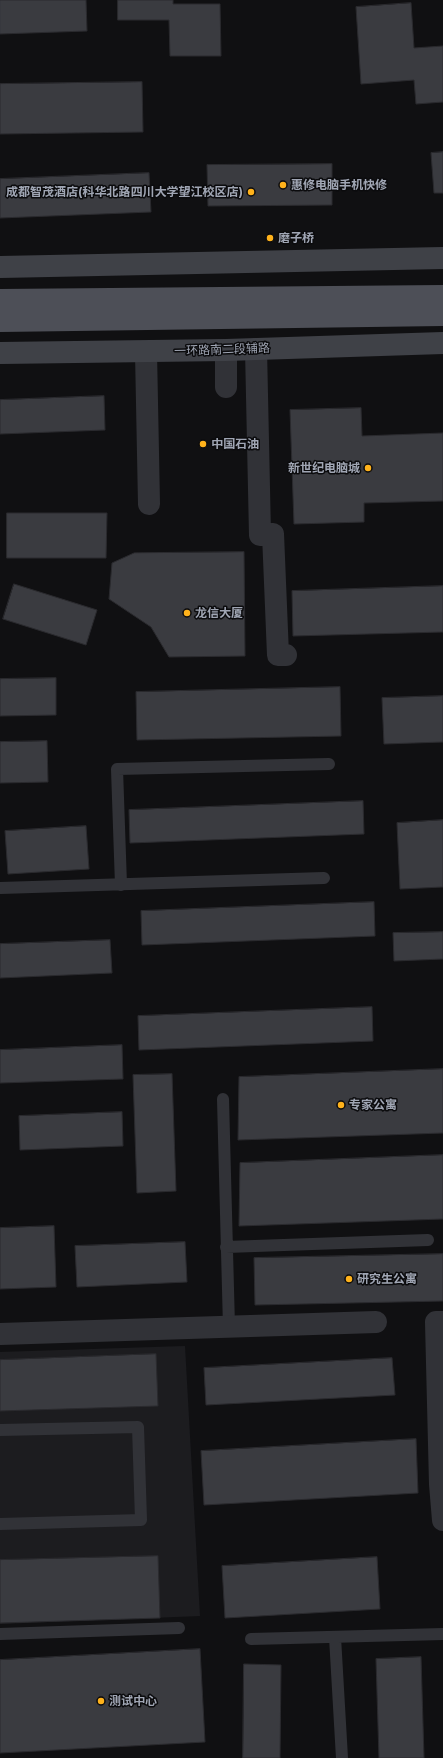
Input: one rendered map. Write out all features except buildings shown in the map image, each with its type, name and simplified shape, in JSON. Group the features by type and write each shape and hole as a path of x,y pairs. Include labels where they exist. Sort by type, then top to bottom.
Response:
{"main road":[{"path":"0,267 443,258"},
{"path":"0,300 443,296"},
{"path":"0,321 443,315"},
{"name":"一环路南二段辅路","path":"0,354 146,352 443,343"}],"street":[{"path":"256,349 260,535 273,534 278,655 286,655"},
{"path":"226,350 226,387"},
{"path":"146,352 149,504"},
{"path":"0,1334 376,1322"},
{"path":"443,1322 436,1322 440,1484 443,1520"}],"lane":[{"path":"121,885 117,769 329,764"},
{"path":"0,888 324,878"},
{"path":"223,1099 229,1327"},
{"path":"226,1247 428,1240"},
{"path":"0,1430 138,1427 141,1520 0,1524"},
{"path":"0,1634 179,1628"},
{"path":"251,1639 443,1634"},
{"path":"335,1637 342,1758"}],"shaded area":[{"path":"185,1346 200,1616 0,1624 0,1352"}],"place":[{"name":"惠修电脑手机快修","path":"283,185"},
{"name":"成都智茂酒店(科华北路四川大学望江校区店)","path":"251,192"},
{"name":"磨子桥","path":"270,238"},
{"name":"中国石油","path":"203,444"},
{"name":"新世纪电脑城","path":"368,468"},
{"name":"龙信大厦","path":"187,613"},
{"name":"专家公寓","path":"341,1105"},
{"name":"研究生公寓","path":"349,1279"},
{"name":"测试中心","path":"101,1701"}]}
